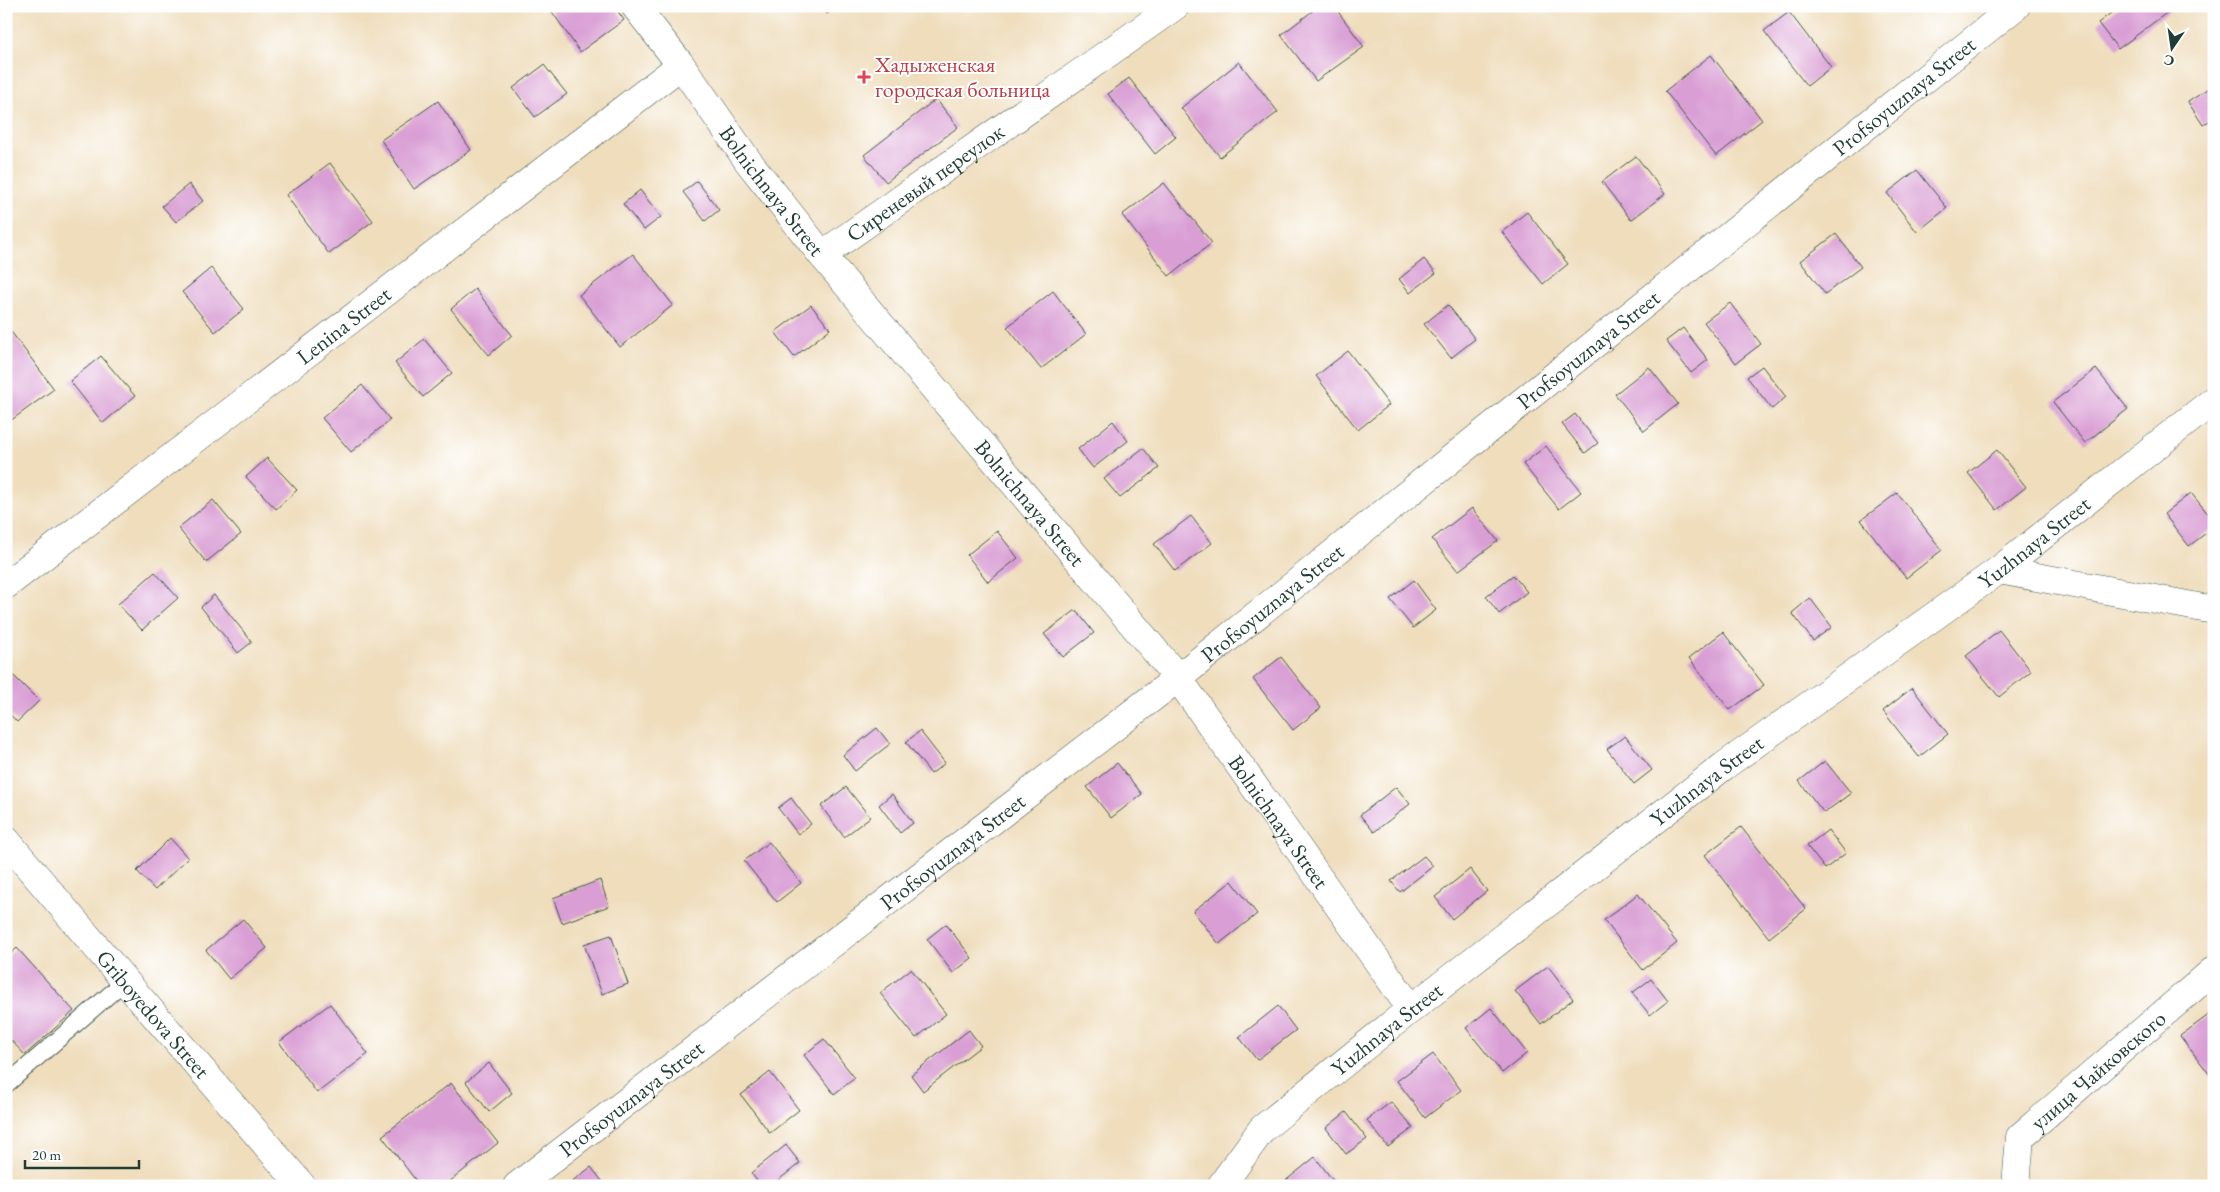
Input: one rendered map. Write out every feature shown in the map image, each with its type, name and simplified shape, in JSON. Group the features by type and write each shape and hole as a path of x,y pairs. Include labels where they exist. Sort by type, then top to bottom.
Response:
{"street":[{"name":"Bolnichnaya Street","path":"635,6 681,64 748,161 822,255 1178,678 1411,1008"},
{"name":"Сиреневый переулок","path":"822,255 1175,6"},
{"name":"Profsoyuznaya Street","path":"517,1186 1178,678 2016,6"},
{"name":"Lenina Street","path":"6,585 681,64"},
{"name":"Yuzhnaya Street","path":"1221,1186 1262,1129 1411,1008 1724,766 1999,570 2214,400"},
{"path":"1999,570 2214,610"},
{"name":"Griboyedova Street","path":"6,840 124,981 302,1186"},
{"name":"улица Чайковского","path":"2016,1186 2020,1137 2214,970"}],"lane":[{"path":"6,1084 124,981"}],"building":[{"path":"548,6 614,6 624,20 580,52"},
{"path":"822,6 837,6 827,14"},
{"path":"1319,6 1334,6 1364,47 1316,81 1281,35"},
{"path":"2120,6 2165,6 2169,11 2118,49 2098,23"},
{"path":"1789,12 1831,67 1807,86 1764,31"},
{"path":"1711,55 1762,120 1716,156 1665,91"},
{"path":"1239,62 1278,112 1220,157 1181,108"},
{"path":"544,65 567,94 535,117 513,88"},
{"path":"1129,78 1176,137 1155,154 1108,94"},
{"path":"2214,85 2214,118 2203,125 2188,102"},
{"path":"936,99 958,127 886,182 864,155"},
{"path":"438,101 471,150 414,189 381,140"},
{"path":"1636,156 1665,194 1631,220 1602,182"},
{"path":"330,163 373,221 329,254 286,195"},
{"path":"1917,170 1947,208 1917,232 1887,193"},
{"path":"697,181 719,210 705,221 683,192"},
{"path":"1164,183 1212,243 1169,276 1122,215"},
{"path":"189,184 203,201 176,222 162,206"},
{"path":"640,190 661,217 644,230 623,204"},
{"path":"1527,212 1568,264 1543,284 1502,232"},
{"path":"1836,234 1861,267 1825,294 1800,261"},
{"path":"633,254 673,305 620,347 579,295"},
{"path":"1424,259 1436,273 1410,293 1399,279"},
{"path":"211,268 244,309 215,332 182,292"},
{"path":"475,289 512,335 489,355 451,309"},
{"path":"1053,291 1086,334 1041,369 1007,327"},
{"path":"1730,303 1761,344 1736,363 1704,322"},
{"path":"811,305 830,329 794,357 775,332"},
{"path":"1448,305 1475,339 1451,358 1424,324"},
{"path":"1683,328 1708,360 1691,373 1666,341"},
{"path":"9,329 54,389 6,424 6,331"},
{"path":"424,339 452,373 423,397 395,363"},
{"path":"1348,351 1389,405 1358,430 1316,376"},
{"path":"101,356 135,396 103,423 70,381"},
{"path":"1762,366 1786,397 1772,409 1747,377"},
{"path":"1649,367 1678,404 1644,431 1615,394"},
{"path":"2096,369 2128,409 2085,443 2053,402"},
{"path":"362,385 390,420 351,452 322,418"},
{"path":"1575,414 1598,443 1585,453 1562,424"},
{"path":"1113,421 1128,441 1093,468 1078,449"},
{"path":"1546,446 1581,492 1559,509 1523,464"},
{"path":"1143,448 1159,468 1120,498 1104,479"},
{"path":"1997,450 2026,487 1997,510 1968,473"},
{"path":"267,458 297,490 276,509 246,477"},
{"path":"1897,493 1942,550 1906,578 1861,520"},
{"path":"2191,493 2214,521 2214,527 2189,546 2164,514"},
{"path":"213,500 241,534 206,562 178,528"},
{"path":"1472,508 1498,541 1458,571 1432,539"},
{"path":"1191,516 1212,543 1175,571 1154,544"},
{"path":"997,531 1018,558 988,582 967,555"},
{"path":"155,572 178,598 142,630 118,604"},
{"path":"1513,575 1527,592 1499,614 1486,596"},
{"path":"1414,580 1436,610 1413,628 1390,599"},
{"path":"214,595 252,642 238,653 201,607"},
{"path":"1810,598 1832,627 1813,641 1792,613"},
{"path":"1076,610 1094,633 1063,657 1044,634"},
{"path":"1999,630 2031,671 1999,697 1966,656"},
{"path":"1723,632 1764,685 1730,710 1689,658"},
{"path":"1281,657 1321,708 1293,730 1253,679"},
{"path":"6,668 39,701 17,722 6,710"},
{"path":"1912,688 1948,734 1919,757 1883,711"},
{"path":"877,728 890,744 855,771 843,755"},
{"path":"920,731 945,763 931,774 906,742"},
{"path":"1625,736 1652,770 1634,784 1607,749"},
{"path":"1825,761 1851,793 1824,813 1799,781"},
{"path":"1117,763 1142,794 1111,818 1087,787"},
{"path":"846,787 870,817 844,837 821,806"},
{"path":"1396,787 1410,804 1374,832 1360,815"},
{"path":"892,794 913,823 900,833 879,805"},
{"path":"791,798 811,824 798,834 778,808"},
{"path":"1741,827 1806,909 1769,938 1705,855"},
{"path":"1828,830 1846,853 1825,869 1807,846"},
{"path":"170,838 188,858 155,890 137,871"},
{"path":"769,842 801,883 777,902 744,861"},
{"path":"1424,856 1433,866 1400,892 1391,881"},
{"path":"1470,869 1487,891 1452,919 1435,897"},
{"path":"600,880 609,906 562,923 553,898"},
{"path":"1232,881 1257,914 1219,944 1193,911"},
{"path":"1638,894 1677,943 1643,970 1604,920"},
{"path":"243,919 267,948 229,979 206,950"},
{"path":"946,924 972,958 953,973 927,939"},
{"path":"611,935 628,984 602,994 584,944"},
{"path":"17,948 74,1011 25,1055 6,1035 6,958"},
{"path":"1548,966 1573,999 1541,1024 1515,991"},
{"path":"911,969 946,1014 916,1038 880,993"},
{"path":"1651,979 1668,1001 1650,1015 1632,993"},
{"path":"330,1004 368,1054 317,1093 279,1042"},
{"path":"1278,1006 1296,1030 1257,1060 1239,1037"},
{"path":"1491,1008 1527,1053 1502,1073 1466,1028"},
{"path":"2214,1011 2214,1080 2180,1036"},
{"path":"969,1030 981,1046 923,1091 911,1075"},
{"path":"824,1039 855,1078 834,1094 804,1055"},
{"path":"1433,1054 1461,1090 1425,1118 1397,1081"},
{"path":"489,1063 512,1093 489,1112 466,1082"},
{"path":"770,1072 799,1110 770,1133 741,1095"},
{"path":"451,1083 498,1143 444,1186 420,1186 382,1136"},
{"path":"1391,1102 1413,1128 1388,1147 1367,1120"},
{"path":"1346,1112 1367,1139 1346,1154 1326,1128"},
{"path":"786,1145 800,1163 771,1186 761,1186 751,1173"},
{"path":"1315,1157 1337,1186 1287,1186 1284,1182"},
{"path":"591,1167 606,1186 574,1186 571,1182"}],"place":[{"name":"Хадыженская городская больница","path":"864,77"}]}
